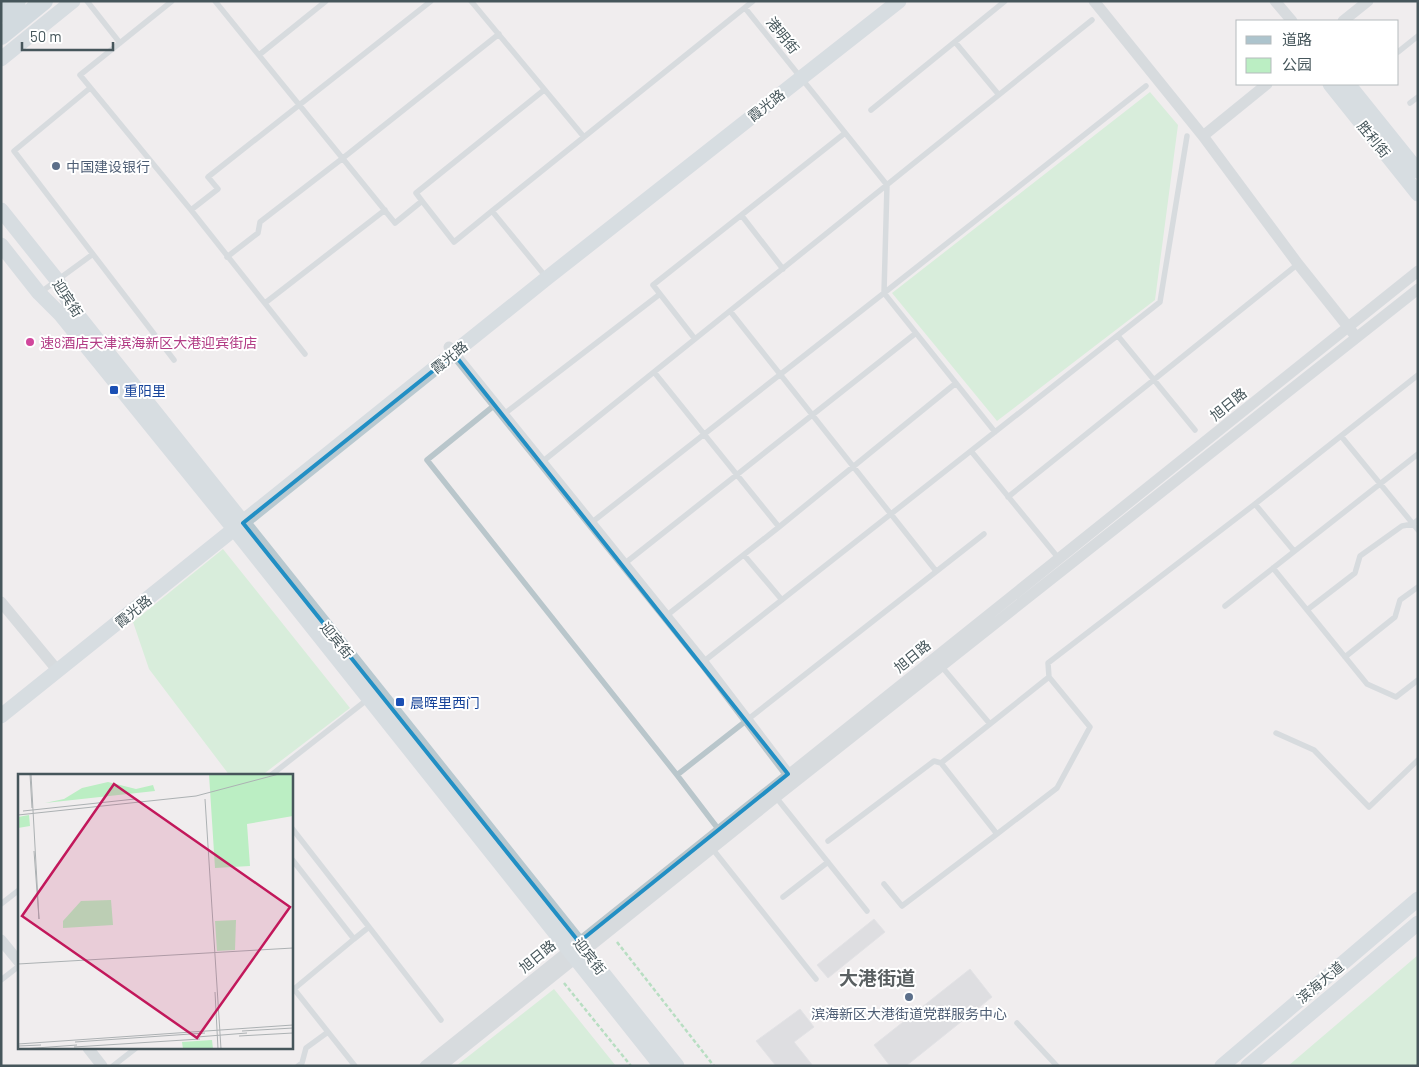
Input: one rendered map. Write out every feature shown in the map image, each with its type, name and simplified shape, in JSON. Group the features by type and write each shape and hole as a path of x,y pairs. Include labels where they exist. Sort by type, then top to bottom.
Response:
{"main road":[{"path":"1,14 17,1"},
{"path":"1,36 44,1"},
{"path":"1,59 73,1"},
{"name":"霞光路","path":"799,75 885,1"},
{"name":"霞光路","path":"1,716 55,668 545,276 799,75 899,1"},
{"name":"胜利街","path":"1331,85 1418,194"},
{"name":"胜利街","path":"1349,85 1418,171"},
{"name":"迎宾街","path":"1,210 57,280 72,308 368,699 577,950 677,1066"},
{"name":"迎宾街","path":"1,245 39,293 61,314 236,523 577,950 660,1066"},
{"name":"霞光路","path":"1,704 55,668"},
{"name":"滨海大道","path":"1222,1066 1418,899"},
{"name":"滨海大道","path":"1248,1066 1418,923"}],"street":[{"path":"1094,1 1203,136 1298,264 1357,338"},
{"path":"1275,1 1291,20"},
{"path":"1344,20 1368,1"},
{"path":"1203,136 1266,85"},
{"name":"旭日路","path":"425,1066 577,950 1062,563 1418,271"},
{"name":"旭日路","path":"792,778 942,667 1062,563 1357,338 1418,289"},
{"path":"451,351 496,404 703,662 792,778"},
{"path":"1,602 55,668"},
{"path":"1,940 18,961"},
{"name":"旭日路","path":"441,1066 577,950"},
{"path":"90,1050 102,1066"}],"lane":[{"path":"87,1 120,43"},
{"path":"172,1 80,75 191,210 305,354"},
{"path":"214,1 260,55 395,223 422,201"},
{"path":"260,55 326,1"},
{"path":"191,210 218,188 208,177 431,1"},
{"path":"471,1 584,137"},
{"path":"544,90 416,193 454,242 753,1"},
{"path":"871,110 1005,1"},
{"name":"港明街","path":"745,8 888,185"},
{"path":"542,462 1092,20"},
{"path":"227,257 258,233 260,222 499,34"},
{"path":"1399,51 1418,36"},
{"path":"955,42 999,95"},
{"path":"591,523 1146,86"},
{"path":"90,88 14,151 174,360"},
{"path":"1410,103 1418,97"},
{"path":"695,339 653,285 845,133"},
{"path":"703,662 1160,302 1187,136"},
{"path":"888,185 884,293 995,432"},
{"path":"265,303 385,210"},
{"path":"492,211 545,276"},
{"path":"742,216 783,269"},
{"path":"39,293 93,254"},
{"path":"1008,497 1298,264"},
{"path":"504,414 660,294"},
{"path":"730,311 936,570"},
{"path":"624,564 916,333"},
{"path":"1118,336 1195,430"},
{"path":"654,372 779,527"},
{"path":"884,884 902,906 1057,788 1090,727 1049,677 1048,663 1255,504 1418,375"},
{"path":"666,616 956,383"},
{"path":"496,404 427,460 677,774 722,834"},
{"path":"1341,436 1415,522 1418,530"},
{"path":"970,451 1062,563"},
{"path":"1225,606 1418,454"},
{"path":"1255,504 1294,551"},
{"path":"1306,610 1355,573 1360,556 1402,526 1415,522"},
{"path":"677,774 984,534"},
{"path":"744,555 782,600"},
{"path":"1272,568 1367,684 1396,697 1418,680"},
{"path":"1345,657 1395,617 1400,600 1418,587"},
{"path":"942,667 990,724"},
{"path":"941,763 1049,677"},
{"path":"273,774 368,699"},
{"path":"1276,733 1314,750 1369,807 1418,760"},
{"path":"828,841 934,761 941,763 997,834"},
{"path":"773,793 867,911"},
{"path":"292,828 441,1020"},
{"path":"709,844 816,979"},
{"path":"292,859 354,939"},
{"path":"783,897 828,862"},
{"path":"1,904 18,891"},
{"path":"355,1066 292,990 369,928"},
{"path":"1,980 18,967"},
{"path":"1017,1023 1057,1066"},
{"path":"298,1066 302,1063 306,1048 328,1032"},
{"path":"114,1066 134,1050"}],"path":[{"path":"617,942 714,1066"},
{"path":"564,983 631,1066"}],"highlighted area":[{"path":"454,354 788,774 579,942 243,523"}],"green space":[{"path":"1150,92 1178,125 1155,300 997,421 892,293"},
{"path":"223,549 350,708 264,774 228,774 149,669 133,622"},
{"path":"1418,955 1418,1066 1288,1066"},
{"path":"554,989 616,1066 456,1066"}],"building":[{"path":"874,919 885,932 828,978 817,965"},
{"name":"滨海新区大港街道党群服务中心","path":"970,969 992,997 906,1066 890,1066 874,1045"},
{"path":"800,1009 814,1027 794,1042 813,1066 776,1066 756,1041"}],"place":[{"name":"中国建设银行","path":"56,166"},
{"name":"速8酒店天津滨海新区大港迎宾街店","path":"30,342"},
{"name":"重阳里","path":"114,390"},
{"name":"晨晖里西门","path":"400,702"},
{"name":"滨海新区大港街道党群服务中心","path":"909,997"}],"district":[{"name":"大港街道","path":"877,977"}]}
